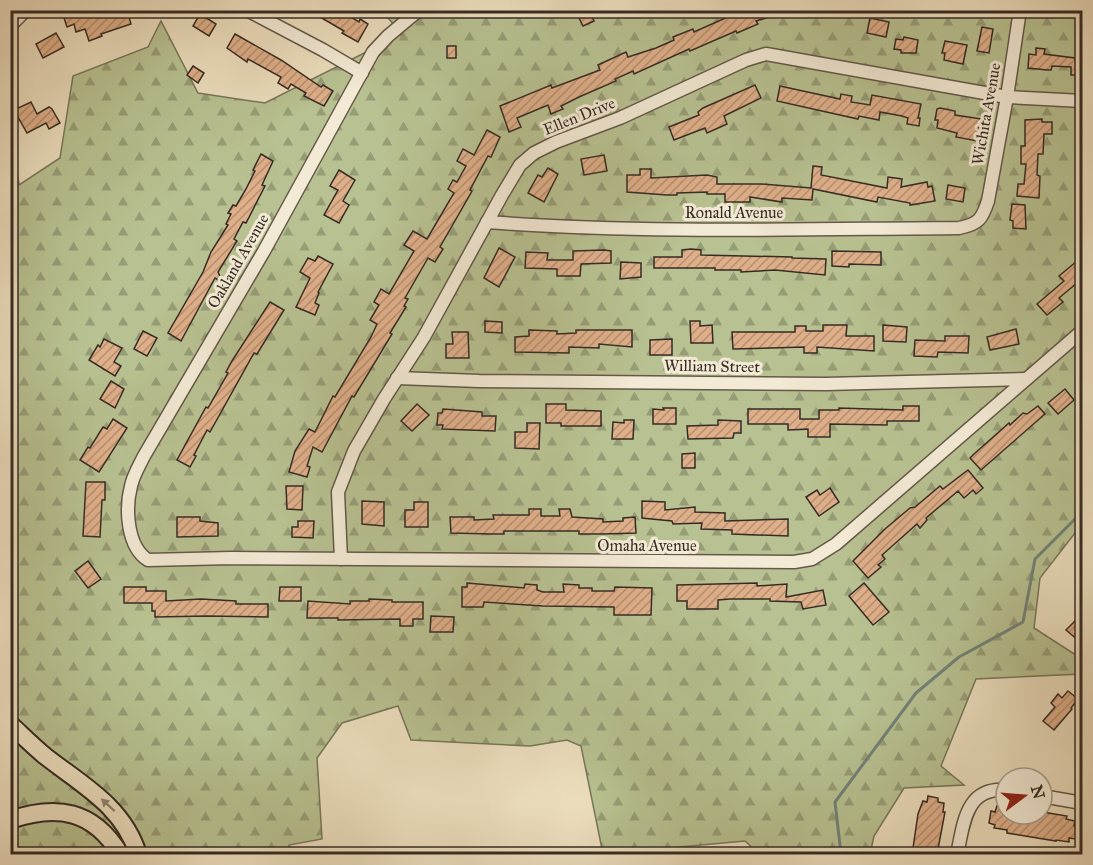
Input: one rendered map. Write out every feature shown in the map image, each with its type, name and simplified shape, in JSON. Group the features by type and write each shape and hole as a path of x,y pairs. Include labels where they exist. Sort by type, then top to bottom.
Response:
{"highway":[{"path":"10,724 46,757 82,781 120,816 138,855"},
{"path":"10,820 29,814 52,811 78,815 98,827 120,855"}],"street":[{"path":"10,26 26,10"},
{"path":"247,10 362,73"},
{"name":"Oakland Avenue","path":"135,546 129,512 131,486 144,456 264,251 373,52 419,10"},
{"name":"Wichita Avenue","path":"978,220 983,217 988,201 1020,10"},
{"name":"Ellen Drive","path":"341,559 338,492 354,451 424,337 520,165 534,153 746,60 766,54 1007,98 1083,101"},
{"name":"Ronald Avenue","path":"488,222 555,227 650,229 959,228 972,225 978,220"},
{"name":"Omaha Avenue","path":"135,546 141,556 148,560 794,562 812,558 836,544 1083,331"},
{"name":"William Street","path":"397,378 479,381 826,384 1026,379"},
{"path":"957,855 968,810 978,796 994,790"},
{"path":"1054,797 1083,803"}],"green space":[{"path":"382,11 1082,11 1082,524 1040,578 1034,628 1082,659 1082,674 976,679 941,766 964,785 904,788 874,836 870,854 759,854 745,841 603,854 581,746 567,740 530,746 411,740 398,706 342,723 317,758 322,839 289,845 290,854 11,854 10,121 19,185 60,158 73,76 148,47 161,21 198,93 265,103 402,34"}],"building":[{"path":"81,10 92,10 93,16 109,10 127,10 131,24 101,34 102,36 89,41 85,29 76,32 74,24 67,27 64,18"},
{"path":"308,10 339,10 359,22 360,19 368,24 358,42"},
{"path":"728,10 782,10 783,13 756,21 758,24 690,51 689,49 634,74 633,71 561,106 563,109 551,114 548,105 517,118 521,127 509,132 500,106 551,85 552,88 600,70 598,65 626,52 628,57 656,48 674,40 673,37 693,29 694,32 730,16"},
{"path":"591,13 594,21 583,26 579,18"},
{"path":"200,14 216,24 209,36 193,26"},
{"path":"870,18 889,22 886,37 867,33"},
{"path":"982,27 993,29 989,53 977,51"},
{"path":"56,33 64,47 43,58 36,44"},
{"path":"235,34 281,60 321,87 323,85 333,91 324,106 304,96 306,93 291,84 288,89 278,83 281,77 248,59 247,62 227,48"},
{"path":"904,37 918,40 916,53 901,53 901,50 894,49 896,39 903,40"},
{"path":"945,41 967,45 963,64 944,60 945,53 942,53"},
{"path":"447,46 456,46 456,58 447,58"},
{"path":"1036,48 1045,49 1044,54 1083,59 1083,75 1071,75 1071,67 1052,66 1051,70 1028,68 1029,54 1036,55"},
{"path":"193,66 204,73 198,83 187,75"},
{"path":"755,85 761,98 724,116 727,124 707,133 705,128 674,140 669,127 699,115 698,112 703,108"},
{"path":"780,86 840,99 841,94 852,96 851,102 870,105 872,95 921,104 919,126 907,124 908,118 880,112 879,120 859,116 858,119 777,101"},
{"path":"31,102 37,114 49,107 52,109 60,123 49,129 46,123 27,133 14,110"},
{"path":"937,109 955,111 955,115 982,119 977,141 956,137 957,133 937,128 938,120 935,120"},
{"path":"1042,119 1042,122 1052,122 1052,134 1044,134 1043,154 1038,154 1039,198 1017,196 1018,184 1024,184 1026,164 1021,164 1021,146 1025,146 1025,120"},
{"path":"487,130 500,137 440,247 443,249 435,262 428,258 405,298 408,299 404,306 406,307 390,333 392,334 354,397 352,396 322,452 313,447 307,466 310,467 307,477 289,472 295,451 309,429 315,432 333,396 335,397 371,337 377,324 370,320 379,305 374,302 381,289 389,294 414,251 404,245 413,231 427,239 454,193 448,189 453,180 457,182 466,166 457,161 463,149 474,155"},
{"path":"261,154 273,161 262,185 265,186 246,223 243,222 234,239 237,241 218,272 223,283 215,278 181,341 168,333 228,225 226,224 231,214 228,213 233,205 236,206 246,189"},
{"path":"604,155 607,171 584,175 581,159"},
{"path":"813,166 822,167 821,175 887,188 888,177 902,179 901,187 927,182 928,187 932,186 935,201 910,205 910,203 878,197 877,202 813,189 812,200 782,198 782,202 750,197 750,202 725,202 725,194 707,194 707,192 667,195 627,192 627,175 640,175 640,169 651,169 651,178 707,175 717,177 717,184 761,184 811,188"},
{"path":"548,168 558,174 544,202 528,193 538,175 542,177"},
{"path":"339,170 355,180 343,201 349,205 339,223 324,215 338,190 330,186"},
{"path":"948,185 965,188 963,202 946,199"},
{"path":"1012,204 1025,205 1026,229 1013,228 1013,221 1010,220"},
{"path":"499,248 515,257 499,287 484,278"},
{"path":"682,250 701,250 701,255 826,259 825,275 775,270 741,272 741,270 715,270 715,268 654,268 654,257 682,257"},
{"path":"573,251 611,251 611,263 581,264 580,276 557,276 557,269 525,268 526,252 548,253 547,260 573,260"},
{"path":"832,251 881,252 881,265 832,266"},
{"path":"318,256 333,264 318,292 315,303 319,305 315,315 296,307 310,278 300,272 308,258 315,261"},
{"path":"1083,256 1083,278 1059,298 1063,302 1047,315 1037,304 1064,281 1059,276"},
{"path":"621,262 641,263 641,277 620,279"},
{"path":"270,302 284,310 257,354 254,353 210,432 207,430 190,467 177,460 228,373 226,372 232,361"},
{"path":"485,321 502,322 502,333 485,332"},
{"path":"690,321 700,321 700,326 712,325 713,343 691,343"},
{"path":"823,325 847,325 846,336 874,336 874,351 817,347 817,353 804,353 804,347 733,349 732,332 795,332 795,326 806,326 806,331 823,331"},
{"path":"883,325 907,327 906,342 883,341"},
{"path":"1016,329 1019,344 990,350 987,337"},
{"path":"529,330 557,331 557,334 576,333 576,330 632,330 632,347 599,344 599,348 569,347 569,353 515,352 515,337 529,336"},
{"path":"143,331 157,338 147,356 134,349"},
{"path":"452,332 468,332 469,358 446,358 446,344 453,344"},
{"path":"945,336 969,336 968,353 938,352 937,357 914,356 915,340 945,341"},
{"path":"104,339 122,348 114,362 121,366 115,376 89,360"},
{"path":"672,339 672,355 650,355 650,340"},
{"path":"111,381 124,389 115,408 100,399"},
{"path":"1065,389 1074,400 1058,414 1048,403"},
{"path":"417,404 429,415 412,431 401,421"},
{"path":"546,404 566,404 566,410 601,411 601,426 561,426 561,423 546,423"},
{"path":"903,406 919,406 919,421 887,421 887,425 830,424 830,437 808,437 808,429 788,430 788,424 748,424 748,409 800,409 800,419 819,419 819,410 839,410 839,408 903,410"},
{"path":"1038,406 1045,414 981,470 970,458 1009,423 1010,425 1023,413 1027,414"},
{"path":"663,408 676,408 676,424 653,424 653,409 664,410"},
{"path":"443,409 482,412 482,416 496,416 495,431 442,429 443,425 437,425 438,413 442,413"},
{"path":"113,419 127,428 99,472 80,460 103,427 107,429"},
{"path":"624,420 634,420 633,439 612,439 613,422 624,423"},
{"path":"718,420 741,421 741,433 734,433 733,438 688,439 687,426 718,425"},
{"path":"527,423 540,423 539,449 515,448 515,432 527,432"},
{"path":"695,453 695,468 682,468 682,454"},
{"path":"968,470 983,488 976,494 973,490 964,498 958,491 926,518 927,520 920,528 917,524 882,555 885,559 878,565 881,567 868,578 853,561 910,508 915,507 940,486 943,489"},
{"path":"86,482 105,482 100,537 83,536"},
{"path":"286,486 303,486 302,510 287,509"},
{"path":"830,488 839,502 819,516 806,497 817,490 820,495"},
{"path":"362,501 384,502 384,526 362,524"},
{"path":"642,501 665,502 665,510 695,507 695,512 725,513 725,521 788,519 788,536 732,534 732,530 701,529 702,523 673,524 672,521 642,518"},
{"path":"414,502 428,502 428,527 405,527 405,510 414,510"},
{"path":"529,509 541,509 541,516 560,516 559,509 570,509 572,517 603,519 603,522 623,521 623,518 635,517 636,533 579,534 579,531 504,531 504,534 451,533 450,517 474,517 474,520 494,519 493,515 529,515"},
{"path":"177,517 200,517 200,521 218,523 218,536 177,537"},
{"path":"298,521 314,521 313,538 292,537 292,527 298,527"},
{"path":"88,561 101,579 88,588 75,571"},
{"path":"467,583 524,588 525,584 537,585 537,590 543,592 564,592 563,584 592,588 592,591 614,591 615,587 652,588 651,615 614,615 614,607 484,602 483,607 462,607 462,587 467,587"},
{"path":"757,583 757,586 787,584 786,597 823,590 826,605 803,609 801,602 730,599 718,600 718,609 687,609 687,601 677,601 677,585"},
{"path":"864,583 889,612 873,625 849,596"},
{"path":"124,587 146,587 146,591 166,591 166,601 201,599 236,601 236,604 268,604 268,617 155,617 152,603 124,603"},
{"path":"280,587 301,587 301,601 279,601"},
{"path":"369,599 423,602 423,619 413,619 413,626 400,626 400,619 307,618 308,601 350,604 350,601 369,601"},
{"path":"1083,613 1083,637 1079,641 1066,630"},
{"path":"431,616 454,617 453,632 430,632"},
{"path":"1068,691 1078,699 1054,730 1043,721 1055,707 1051,703 1058,694 1062,698"},
{"path":"928,796 938,798 938,802 944,803 943,812 945,812 938,849 935,849 934,855 912,855 918,814 923,801 927,802"},
{"path":"991,811 994,812 994,825 989,823"},
{"path":"1054,814 1067,816 1066,819 1075,821 1074,826 1078,827 1076,839 1069,838 1069,842 1007,833 1007,830 994,828 995,826 1054,826"}],"waterway":[{"path":"841,854 835,802 916,693 959,657 1023,622 1035,559 1082,512"}]}
